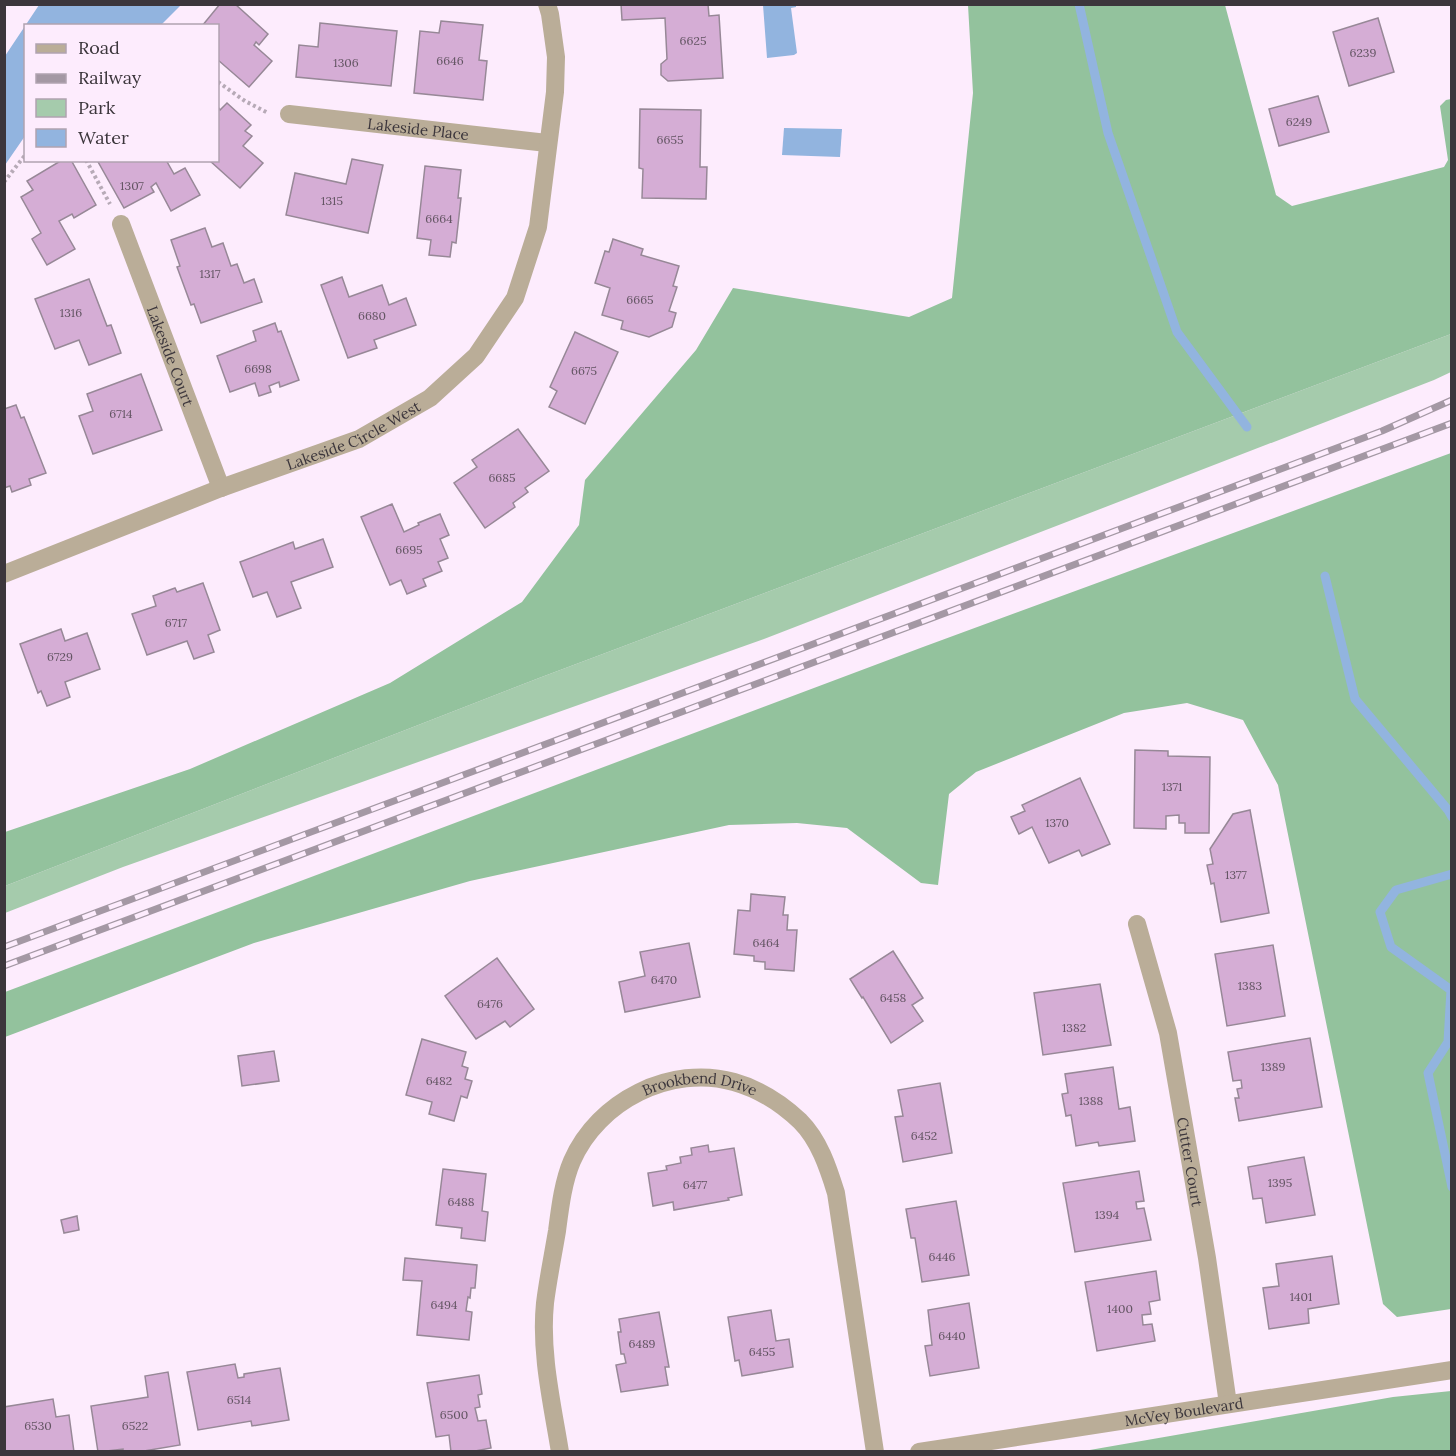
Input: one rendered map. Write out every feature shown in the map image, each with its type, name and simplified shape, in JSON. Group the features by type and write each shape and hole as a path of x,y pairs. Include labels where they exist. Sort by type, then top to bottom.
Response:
{"street":[{"name":"Lakeside Circle West","path":"4,574 221,488 358,439 430,398 476,356 515,298 538,227 555,92 556,57 547,4"},
{"name":"Lakeside Place","path":"289,114 547,143"},
{"name":"Lakeside Court","path":"121,224 221,488"},
{"name":"Cutter Court","path":"1137,924 1167,1034 1207,1258 1228,1404"},
{"name":"Brookbend Drive","path":"560,1452 545,1362 545,1305 562,1198 572,1161 592,1128 619,1103 656,1084 696,1077 734,1082 773,1098 801,1122 825,1157 836,1192 875,1452"},
{"name":"McVey Boulevard","path":"918,1452 1452,1370"}],"path":[{"path":"219,83 263,112 276,115 289,114"},
{"path":"4,182 24,157"},
{"path":"87,162 121,224"}],"green space":[{"path":"968,5 1225,5 1276,195 1292,206 1444,167 1448,160 1440,106 1446,100 1451,99 1451,334 539,678 5,886 5,832 190,769 390,683 522,602 579,525 585,480 696,350 733,288 909,317 952,298 973,93"},
{"path":"1451,334 1451,372 1434,380 764,639 123,867 5,913 5,886 539,678"},
{"path":"1451,453 1451,1309 1397,1317 1383,1304 1278,785 1243,720 1187,703 1124,713 976,772 949,794 938,885 921,883 847,828 797,823 729,825 470,881 254,943 5,1037 5,992 923,647"},
{"path":"1451,1391 1451,1451 1084,1451 1393,1397"}],"water":[{"path":"39,5 181,5 162,24 26,24"},
{"path":"763,5 796,5 791,8 797,53 794,55 767,58"},
{"path":"24,28 24,137 5,165 5,56"},
{"path":"784,128 842,129 840,157 782,155"}],"building":[{"path":"220,4 235,4 268,34 259,45 256,42 254,45 272,61 249,87 219,61 219,24 204,24"},
{"path":"621,4 708,4 709,16 719,15 723,78 668,81 661,75 661,64 667,59 665,18 622,20"},
{"path":"1378,18 1394,72 1349,86 1333,32"},
{"path":"441,21 483,25 479,60 487,61 483,100 414,93 420,31 439,33"},
{"path":"320,23 397,31 391,86 296,77 299,45 318,47"},
{"path":"1318,96 1329,132 1279,146 1269,109"},
{"path":"227,103 251,125 245,131 252,136 243,146 263,163 240,188 211,162 219,162 219,108 220,110"},
{"path":"640,109 701,110 700,167 707,167 706,199 642,198 643,169 639,168"},
{"path":"352,159 383,165 368,233 286,215 295,173 346,184"},
{"path":"59,162 72,162 96,205 74,218 72,214 59,221 75,249 47,265 32,239 41,233 21,197 33,190 27,181"},
{"path":"98,162 167,162 174,174 185,168 200,195 171,211 156,183 151,187 154,192 124,208"},
{"path":"425,166 461,170 458,198 461,198 456,243 452,242 450,257 429,255 431,240 417,238"},
{"path":"205,228 212,247 223,243 231,266 237,264 244,283 254,279 262,302 201,323 194,304 191,305 177,267 180,266 171,240"},
{"path":"613,239 643,249 641,255 679,266 673,286 677,287 669,311 676,313 672,327 649,337 621,329 623,321 602,315 610,288 595,283 605,251 609,252"},
{"path":"342,277 349,297 382,285 389,305 406,298 416,325 374,340 377,348 348,358 321,285"},
{"path":"89,279 107,326 111,325 121,353 89,365 79,340 55,349 35,299"},
{"path":"275,323 278,332 281,331 299,380 280,387 279,382 269,386 271,392 259,396 255,383 230,392 217,356 256,341 253,331"},
{"path":"575,332 618,352 585,424 549,407 557,391 550,387"},
{"path":"141,374 162,430 93,454 79,416 93,411 87,394"},
{"path":"16,405 21,418 24,417 46,473 29,479 31,485 12,492 10,486 4,488 4,409"},
{"path":"518,429 549,471 525,488 528,492 513,503 515,507 485,528 454,483 477,467 472,460"},
{"path":"392,504 404,532 440,514 449,535 440,539 448,558 438,562 442,571 423,579 426,586 407,594 401,580 390,585 361,517"},
{"path":"323,539 333,567 291,582 301,608 277,617 267,592 253,597 240,562 293,542 295,549"},
{"path":"203,583 220,630 208,635 214,652 194,659 187,641 147,655 132,614 156,606 153,596 175,588 177,592"},
{"path":"61,629 65,641 87,633 100,669 65,682 70,697 47,706 41,691 38,693 20,644"},
{"path":"1135,750 1168,751 1168,756 1210,757 1209,833 1185,833 1185,823 1179,823 1179,815 1166,816 1166,829 1134,828"},
{"path":"1080,778 1110,844 1082,856 1079,850 1049,863 1032,827 1019,834 1011,817 1025,811 1022,805"},
{"path":"1250,810 1269,913 1221,922 1214,883 1211,884 1207,865 1213,864 1210,849 1233,814"},
{"path":"751,894 785,897 783,915 788,915 787,930 797,930 794,971 765,969 765,962 754,961 754,956 734,954 738,910 750,911"},
{"path":"689,943 700,997 625,1012 619,982 645,976 640,952"},
{"path":"1273,945 1285,1016 1227,1026 1215,954"},
{"path":"893,951 923,998 912,1005 923,1021 891,1043 850,979"},
{"path":"497,958 534,1009 510,1027 505,1021 476,1039 445,996"},
{"path":"1100,984 1111,1045 1043,1055 1034,993"},
{"path":"1310,1038 1322,1107 1239,1121 1235,1098 1239,1098 1237,1089 1242,1088 1241,1080 1233,1081 1228,1052"},
{"path":"422,1039 466,1052 462,1066 468,1068 465,1079 472,1081 467,1098 461,1096 454,1121 429,1114 432,1102 406,1095"},
{"path":"274,1051 279,1081 242,1086 238,1056"},
{"path":"1113,1067 1119,1109 1130,1107 1135,1141 1099,1146 1098,1142 1076,1146 1071,1115 1066,1116 1062,1094 1068,1093 1065,1074"},
{"path":"940,1083 952,1153 903,1162 895,1117 903,1116 898,1090"},
{"path":"708,1145 709,1152 734,1148 742,1195 728,1198 729,1200 674,1210 673,1202 653,1206 648,1173 667,1170 666,1166 681,1163 680,1157 692,1155 691,1148"},
{"path":"1304,1157 1315,1215 1266,1223 1262,1198 1253,1199 1248,1167"},
{"path":"443,1169 486,1174 482,1211 488,1212 485,1241 461,1238 462,1228 436,1225"},
{"path":"1139,1171 1144,1201 1136,1202 1137,1209 1144,1208 1151,1240 1075,1252 1063,1183"},
{"path":"956,1201 969,1275 922,1282 915,1238 911,1238 906,1209"},
{"path":"77,1216 79,1230 64,1233 61,1220"},
{"path":"1332,1256 1339,1304 1308,1309 1309,1323 1269,1329 1263,1288 1279,1286 1276,1264"},
{"path":"405,1258 477,1265 475,1288 471,1288 466,1311 472,1312 469,1340 417,1335 422,1281 403,1280"},
{"path":"1156,1271 1160,1300 1149,1302 1151,1314 1142,1315 1143,1325 1152,1324 1155,1341 1097,1351 1085,1282"},
{"path":"969,1303 979,1368 930,1376 925,1346 932,1345 928,1310"},
{"path":"771,1310 776,1341 789,1339 793,1367 742,1376 739,1360 735,1361 728,1317"},
{"path":"659,1312 669,1367 665,1367 668,1385 621,1392 616,1365 626,1363 624,1354 621,1354 619,1319"},
{"path":"235,1364 238,1378 244,1377 244,1374 280,1368 289,1420 252,1426 251,1421 198,1430 187,1372"},
{"path":"168,1372 180,1445 138,1452 123,1452 123,1449 98,1452 91,1406 148,1397 145,1376"},
{"path":"479,1375 482,1394 478,1395 480,1407 475,1408 478,1421 486,1420 491,1448 470,1452 451,1452 449,1435 436,1437 427,1383"},
{"path":"53,1399 56,1417 69,1415 74,1452 4,1452 4,1407"}],"waterway":[{"path":"1079,4 1108,133 1177,332 1247,427"},
{"path":"1325,576 1355,699 1452,817"},
{"path":"1452,874 1396,890 1380,912 1391,947 1451,990 1448,1042 1428,1073 1452,1187"}],"railway":[{"path":"4,947 1382,431 1452,400"},
{"path":"4,966 1452,423"}]}
